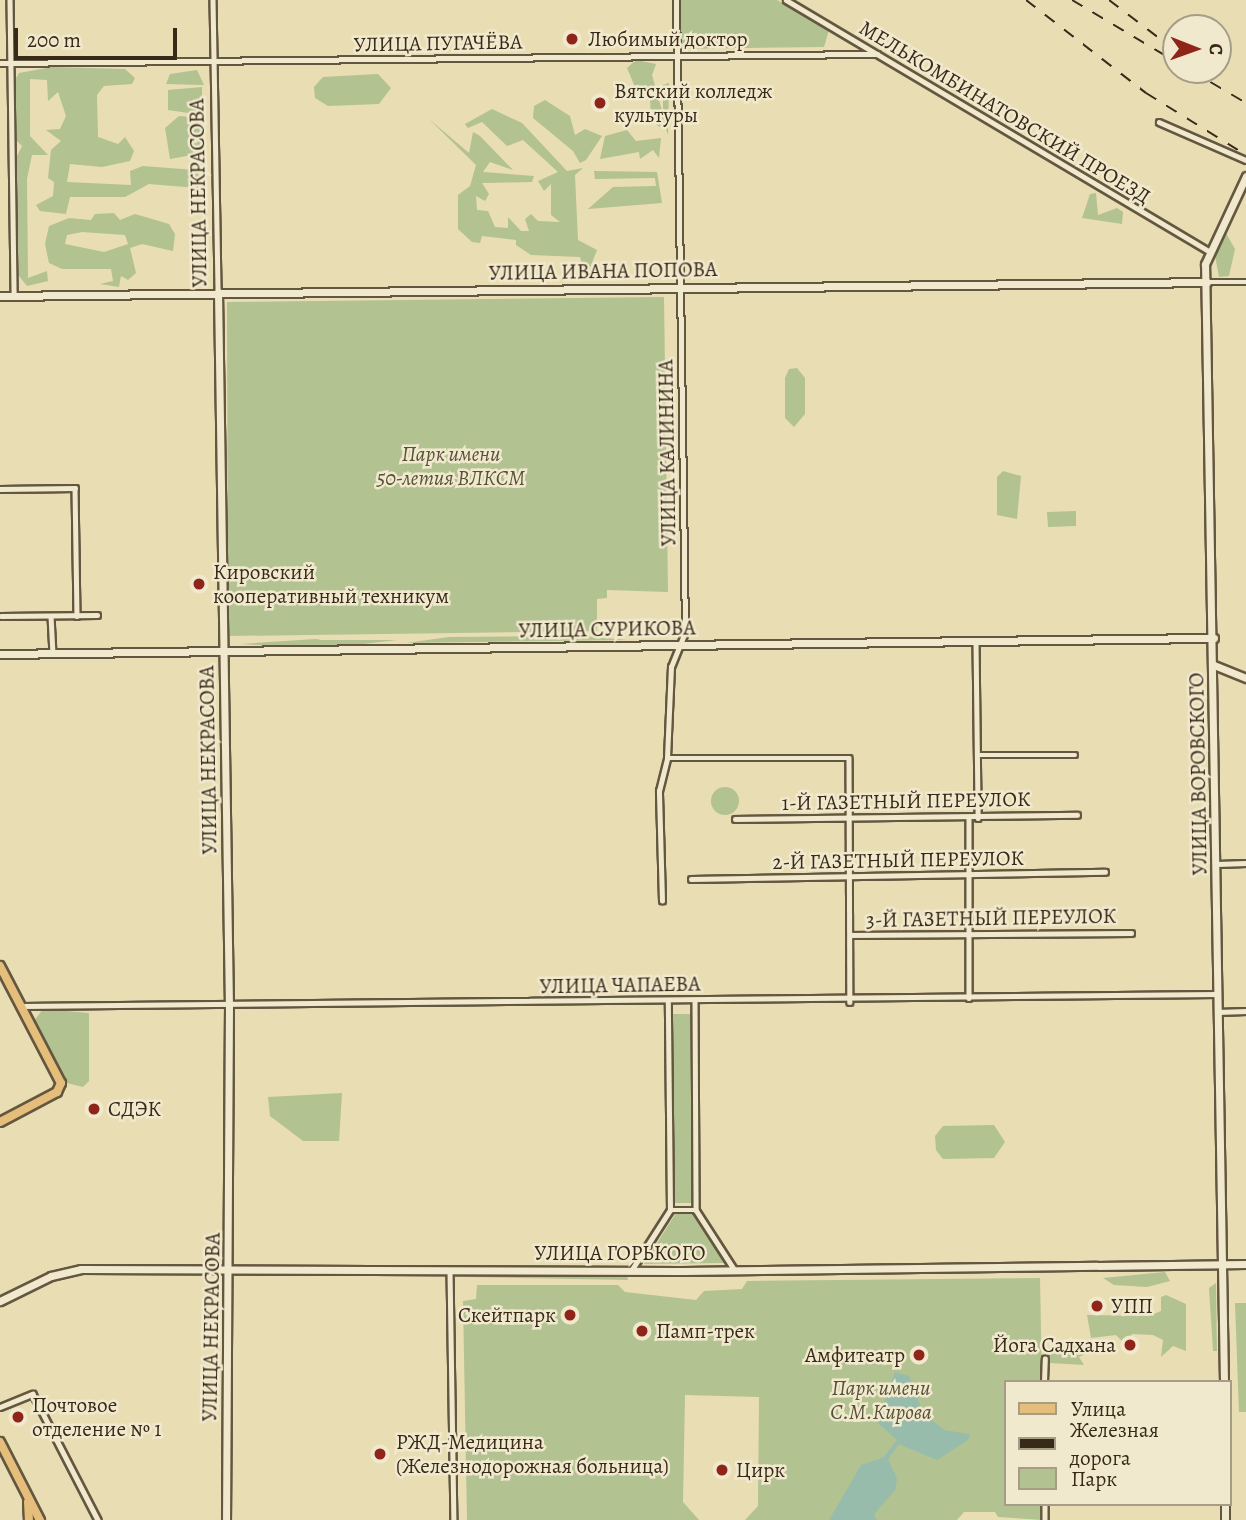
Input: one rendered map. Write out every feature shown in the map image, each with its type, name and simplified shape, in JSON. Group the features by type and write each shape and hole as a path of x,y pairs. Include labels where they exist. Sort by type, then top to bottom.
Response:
{"main road":[{"path":"0,966 60,1088 0,1122"},
{"path":"0,1442 40,1520"},
{"path":"27,1495 29,1520"}],"street":[{"path":"10,0 14,296"},
{"name":"УЛИЦА НЕКРАСОВА","path":"213,0 229,1005 230,1269 226,1520"},
{"name":"УЛИЦА КАЛИНИНА","path":"662,901 659,791 667,758 671,667 680,646 685,595 676,0"},
{"name":"МЕЛЬКОМБИНАТОВСКИЙ ПРОЕЗД","path":"786,0 1207,250"},
{"name":"УЛИЦА ПУГАЧЁВА","path":"0,63 877,54"},
{"path":"1158,122 1246,160"},
{"name":"УЛИЦА ВОРОВСКОГО","path":"1224,1380 1207,250 1245,178"},
{"path":"1207,282 1246,282"},
{"name":"УЛИЦА ИВАНА ПОПОВА","path":"0,296 1207,282"},
{"path":"0,489 75,488 77,616"},
{"path":"1,616 97,615"},
{"path":"51,616 53,654"},
{"name":"УЛИЦА СУРИКОВА","path":"0,654 1214,638"},
{"path":"976,641 978,817"},
{"path":"1214,666 1246,678"},
{"path":"977,755 1075,755"},
{"path":"667,758 849,758 850,1002"},
{"name":"1-Й ГАЗЕТНЫЙ ПЕРЕУЛОК","path":"735,819 1077,815"},
{"path":"969,818 969,998"},
{"path":"1217,864 1246,863"},
{"name":"2-Й ГАЗЕТНЫЙ ПЕРЕУЛОК","path":"691,879 1105,872"},
{"name":"3-Й ГАЗЕТНЫЙ ПЕРЕУЛОК","path":"851,935 1131,933"},
{"name":"УЛИЦА ЧАПАЕВА","path":"22,1006 850,1002 1218,994"},
{"path":"631,1271 670,1210 668,1002"},
{"path":"695,1002 696,1210 735,1270"},
{"path":"1217,1012 1246,1011"},
{"path":"670,1210 696,1210"},
{"name":"УЛИЦА ГОРЬКОГО","path":"0,1301 71,1270 631,1271 1246,1264"},
{"path":"450,1271 454,1520"},
{"path":"1044,1380 1045,1359"},
{"path":"0,1407 33,1394 98,1520"}],"green space":[{"path":"679,0 777,0 829,30 824,47 679,49"},
{"path":"636,60 656,64 652,75 663,114 663,85 669,83 668,135 663,120 660,127 651,121 650,96 638,94 627,68"},
{"path":"52,67 125,69 135,78 132,84 104,86 97,95 98,137 118,144 125,137 134,151 130,161 102,167 70,164 67,182 131,185 130,171 143,166 195,170 204,182 198,188 149,184 125,197 70,197 66,214 40,211 36,205 53,196 54,182 48,178 51,150 61,141 46,130 60,129 66,116 58,92 48,101 47,80 30,79 30,136 48,155 32,155 27,179 28,278 47,271 48,281 27,286 15,271 14,162 22,146 12,136 17,131 12,127 12,85 19,73"},
{"path":"197,70 204,85 166,84 170,74"},
{"path":"378,74 391,88 379,104 328,106 315,98 314,87 323,77"},
{"path":"202,87 202,115 168,110 168,90"},
{"path":"545,100 570,116 575,135 585,129 602,136 586,160 580,163 573,151 533,118 534,106"},
{"path":"492,109 522,123 567,171 583,168 575,175 578,240 597,250 586,278 580,257 531,255 516,245 516,240 482,236 480,243 472,242 458,229 458,195 470,186 476,165 429,119 469,153 473,132 480,136 513,170 490,162 483,172 534,176 532,182 482,183 489,194 485,201 476,196 477,210 488,211 495,227 508,228 508,217 521,231 529,231 525,219 531,214 538,221 560,222 551,215 551,184 544,191 538,181 558,172 523,140 507,146 482,122 468,128 465,124"},
{"path":"179,116 204,118 203,172 192,155 170,159 165,128"},
{"path":"627,130 636,141 661,138 659,158 653,150 640,159 639,152 600,159 605,136"},
{"path":"594,171 657,172 662,203 588,209 613,187 656,186 655,178 595,179"},
{"path":"1096,193 1098,215 1117,208 1123,212 1122,224 1082,218 1090,194"},
{"path":"114,213 120,220 135,214 169,224 175,234 173,251 142,244 130,248 136,273 128,280 121,276 119,287 100,284 113,281 111,269 62,269 49,263 45,244 49,226 69,218 91,220 95,214","holes":["82,232 125,235 128,244 104,252 65,244 67,235"]},
{"path":"1223,228 1235,249 1229,276 1219,277 1214,250"},
{"name":"Парк имени 50-летия ВЛКСМ","path":"664,297 668,592 607,590 607,598 597,599 597,631 228,636 227,302"},
{"path":"797,368 805,378 805,414 794,427 785,418 785,378 789,369"},
{"path":"1003,471 1021,476 1017,519 997,515 997,477"},
{"path":"1076,511 1076,526 1048,527 1047,512"},
{"path":"582,636 628,640 406,643 449,637"},
{"path":"316,639 397,640 321,649 240,644"},
{"path":"725,787 735,791 739,801 735,811 725,815 715,811 711,801 715,791"},
{"path":"43,1009 89,1013 89,1081 83,1087 67,1083 34,1021"},
{"path":"672,1014 692,1014 693,1203 673,1203"},
{"path":"342,1093 339,1141 303,1141 270,1116 268,1097"},
{"path":"994,1125 1005,1142 994,1158 943,1159 936,1150 935,1136 943,1126"},
{"path":"676,1213 695,1213 724,1263 644,1264"},
{"path":"1165,1272 1170,1281 1147,1287 1114,1285 1103,1278"},
{"path":"627,1276 628,1280 465,1277"},
{"name":"Парк имени С.М.Кирова","path":"1040,1278 1042,1380 1004,1380 1004,1506 1043,1506 1043,1520 998,1517 995,1512 964,1512 957,1520 745,1520 758,1506 759,1397 685,1395 683,1502 699,1520 467,1520 463,1301 476,1299 477,1285 618,1285 625,1292 696,1300 704,1291 742,1289 747,1281"},
{"path":"1216,1283 1217,1351 1213,1351 1209,1288"},
{"path":"1166,1295 1186,1304 1186,1351 1173,1346 1161,1357 1163,1340 1153,1335 1132,1334 1126,1345 1116,1335 1091,1338 1087,1315 1149,1316 1161,1311 1161,1297"},
{"path":"1235,1303 1246,1303 1246,1412 1239,1412"},
{"path":"1086,1342 1090,1352 1079,1357 1084,1365 1049,1363 1048,1355"}],"shaded area":[{"path":"895,1372 909,1376 923,1413 944,1430 970,1434 968,1440 937,1460 899,1444 888,1459 897,1479 895,1490 874,1514 877,1520 829,1520 861,1465 884,1457 897,1440 877,1422"}],"railway":[{"path":"1026,0 1146,93 1246,155"},
{"path":"1072,0 1162,54"},
{"path":"1109,0 1162,40"},
{"path":"1214,84 1246,103"}],"place":[{"name":"Любимый доктор","path":"572,39"},
{"name":"Вятский колледж культуры","path":"600,103"},
{"name":"Кировский кооперативный техникум","path":"199,584"},
{"name":"СДЭК","path":"94,1109"},
{"name":"УПП","path":"1097,1306"},
{"name":"Скейтпарк","path":"570,1315"},
{"name":"Памп-трек","path":"642,1331"},
{"name":"Йога Садхана","path":"1130,1345"},
{"name":"Амфитеатр","path":"919,1355"},
{"name":"Почтовое отделение № 1","path":"18,1417"},
{"name":"РЖД-Медицина (Железнодорожная больница)","path":"380,1454"},
{"name":"Цирк","path":"722,1470"}]}
